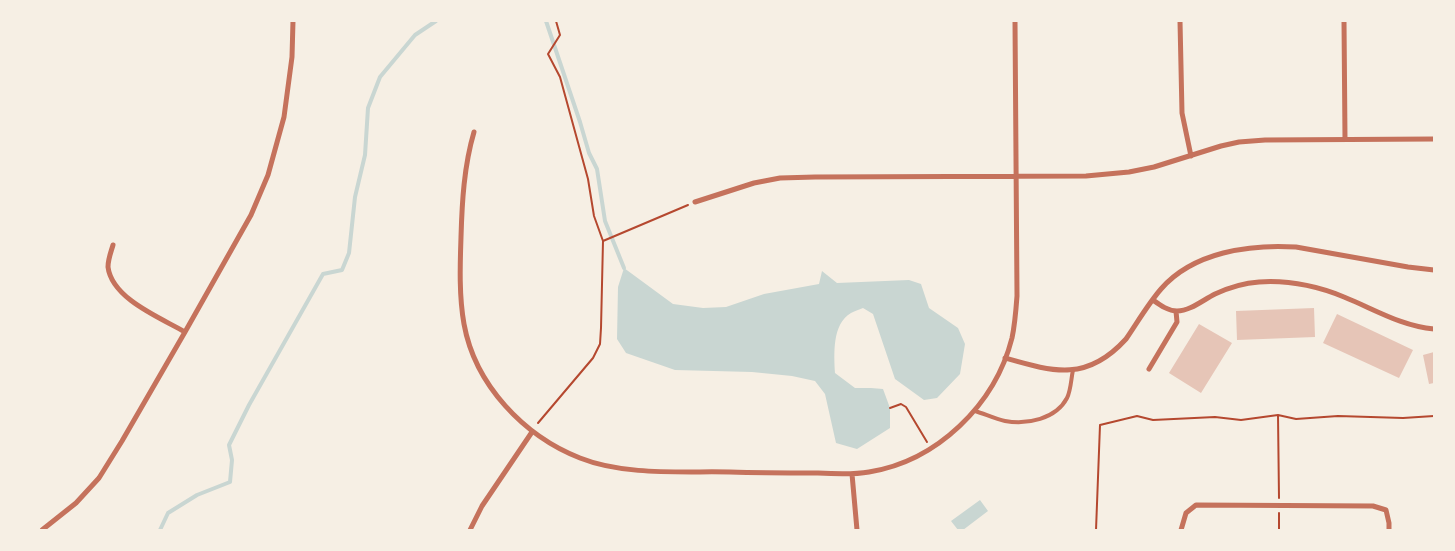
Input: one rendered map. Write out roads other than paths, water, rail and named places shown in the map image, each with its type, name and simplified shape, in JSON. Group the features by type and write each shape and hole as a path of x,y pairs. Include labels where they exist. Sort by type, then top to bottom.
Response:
{"street":[{"path":"42,530 76,503 99,478 186,332 251,214 268,175 280,134 289,91 293,21"},
{"path":"474,132 466,166 462,210 460,298 464,324 471,350 482,374 508,410 532,432 557,448 581,459 624,469 852,474 887,468 931,448 956,430 975,411 990,389 1005,358 1011,340 1015,323 1017,296 1015,21"},
{"path":"1180,21 1182,113 1191,156"},
{"path":"1344,21 1345,139"},
{"path":"696,202 745,185 780,178 1086,176 1129,172 1154,167 1238,142 1434,138"},
{"path":"113,245 108,259 108,267 110,276 119,290 140,306 186,332"},
{"path":"1005,358 1046,370 1073,370 1098,362 1120,346 1161,289 1173,278 1188,268 1228,252 1253,247 1296,247 1408,268 1434,270"},
{"path":"1153,300 1176,312 1231,288 1248,283 1275,281 1319,288 1344,297 1391,319 1434,329"},
{"path":"1149,369 1177,322 1176,312"},
{"path":"470,530 482,506 532,432"},
{"path":"852,474 857,530"},
{"path":"1180,530 1186,513 1196,505 1373,506 1386,510 1389,530"}],"lane":[{"path":"975,411 1005,421 1021,422 1043,419 1061,407 1068,396 1073,370"}],"waterway":[{"path":"160,530 168,513 197,495 230,482 232,460 229,445 249,405 323,274 342,270 349,253 355,197 365,155 368,108 380,77 415,35 436,21"},
{"path":"546,21 589,153 597,169 605,221 624,268"}]}
